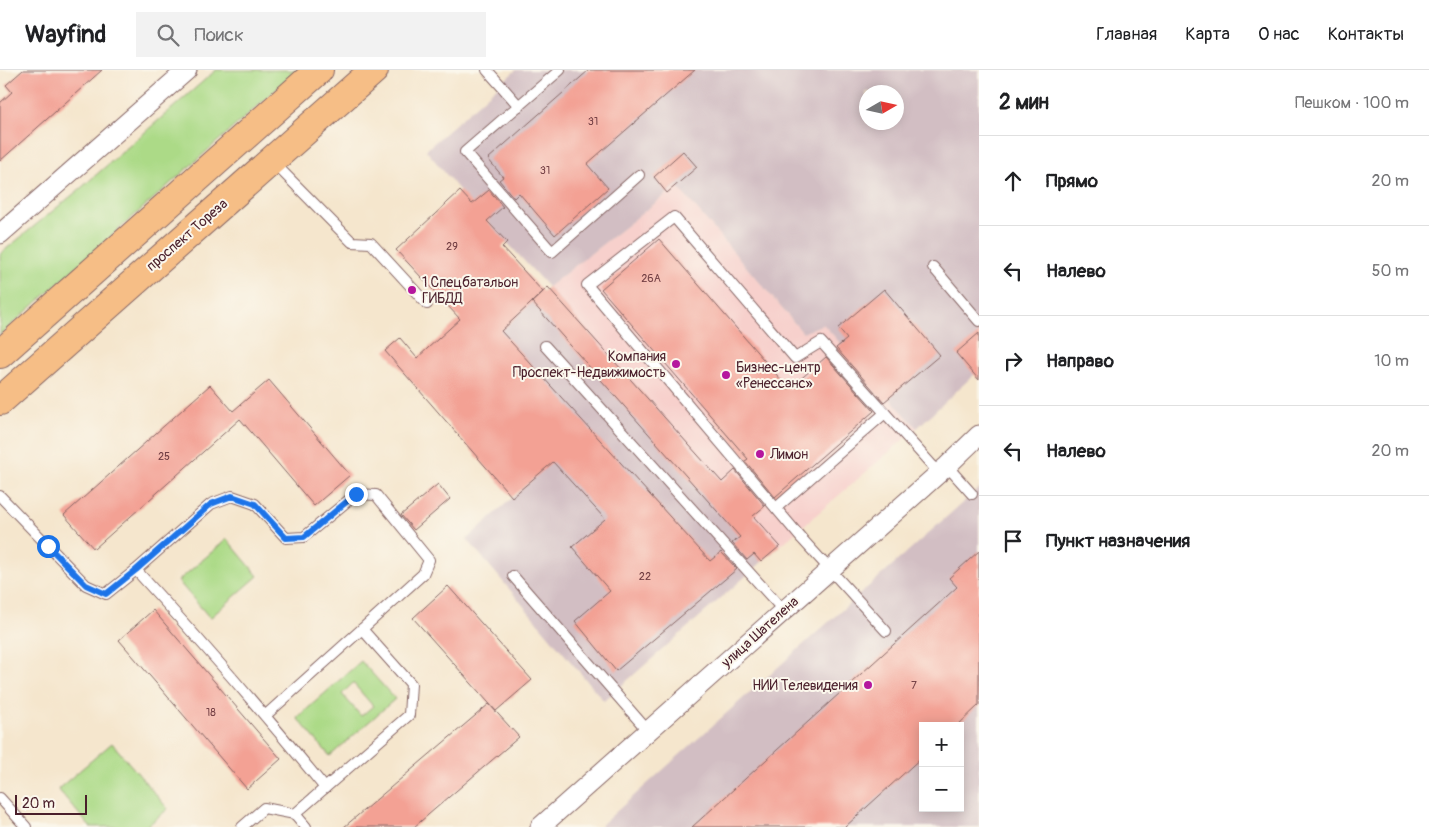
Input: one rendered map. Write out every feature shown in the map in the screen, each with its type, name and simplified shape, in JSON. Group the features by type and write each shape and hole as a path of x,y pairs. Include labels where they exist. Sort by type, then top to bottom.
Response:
{"main road":[{"path":"0,354 319,70"},
{"name":"проспект Тореза","path":"0,400 374,70"}],"street":[{"path":"0,234 187,70"},
{"name":"улица Шателена","path":"540,827 943,470 979,435"}],"lane":[{"path":"487,70 519,106"},
{"path":"560,70 465,152 552,252 639,175"},
{"path":"272,160 352,242 371,243 427,304"},
{"path":"886,631 776,508 587,285 674,217 795,358 822,342 885,413 943,470 972,494"},
{"path":"933,267 979,321"},
{"path":"545,346 784,611"},
{"path":"776,508 885,413"},
{"path":"0,496 86,585 106,594 211,504 232,496 255,504 286,538 304,537 356,494 376,495 429,560 424,574 266,715"},
{"path":"136,570 266,715 325,788"},
{"path":"513,576 648,731"},
{"path":"295,814 409,715 411,684 362,629"},
{"path":"0,798 26,827"},
{"path":"242,827 264,808 295,814 306,827"}],"shaded area":[{"path":"516,70 979,70 979,370 917,428 823,324 803,333 677,186 548,287 460,191 426,150"},
{"path":"677,186 803,333 823,324 917,428 780,546 548,287"},
{"path":"548,287 780,546 604,701 467,539 553,461 485,346"},
{"name":"НИИ Телевидения","path":"979,488 979,827 599,827"}],"green space":[{"path":"216,70 298,70 0,335 0,254 81,188"},
{"path":"227,539 258,576 210,618 178,581"},
{"path":"361,661 395,699 330,756 297,718","holes":["353,683 373,706 361,716 342,694"]},
{"path":"112,743 168,809 146,827 90,827 58,789"}],"building":[{"path":"23,70 102,70 0,161 0,103 12,92 6,85"},
{"path":"589,70 695,70 587,164 608,188 555,235 519,193 514,198 499,180 503,177 488,159"},
{"path":"683,151 697,167 667,193 654,177"},
{"path":"489,190 503,207 487,221 507,242 502,247 543,292 501,331 710,561 721,552 737,569 616,671 575,621 610,591 572,547 605,519 553,462 512,497 385,351 400,338 417,358 460,319 396,250 460,191 472,204"},
{"name":"Бизнес-центр «Ренессанс»","path":"659,239 789,389 826,357 874,411 775,497 745,461 748,459 601,289"},
{"path":"548,287 722,482 735,470 765,506 753,516 780,546 761,562 754,554 747,560 732,543 740,537 532,302"},
{"path":"884,289 940,355 884,402 836,348 847,339 838,328"},
{"path":"979,333 979,380 956,353"},
{"path":"269,380 350,475 314,506 240,419 94,549 64,515 210,385 233,411"},
{"path":"438,484 450,499 414,530 401,515"},
{"path":"979,551 979,705 961,722 919,722 919,760 845,827 692,827 957,587 949,578"},
{"path":"448,586 532,680 496,711 413,618"},
{"path":"153,610 281,759 247,789 119,640"},
{"path":"489,704 519,737 414,827 344,827"}],"place":[{"name":"1 Спецбатальон ГИБДД","path":"412,290"},
{"name":"Компания Проспект-Недвижимость","path":"676,364"},
{"name":"Бизнес-центр «Ренессанс»","path":"726,375"},
{"name":"Лимон","path":"760,454"},
{"name":"НИИ Телевидения","path":"868,685"}],"route":[{"path":"48,546 86,585 106,594 211,504 232,496 255,504 286,538 304,537 356,494"}]}
